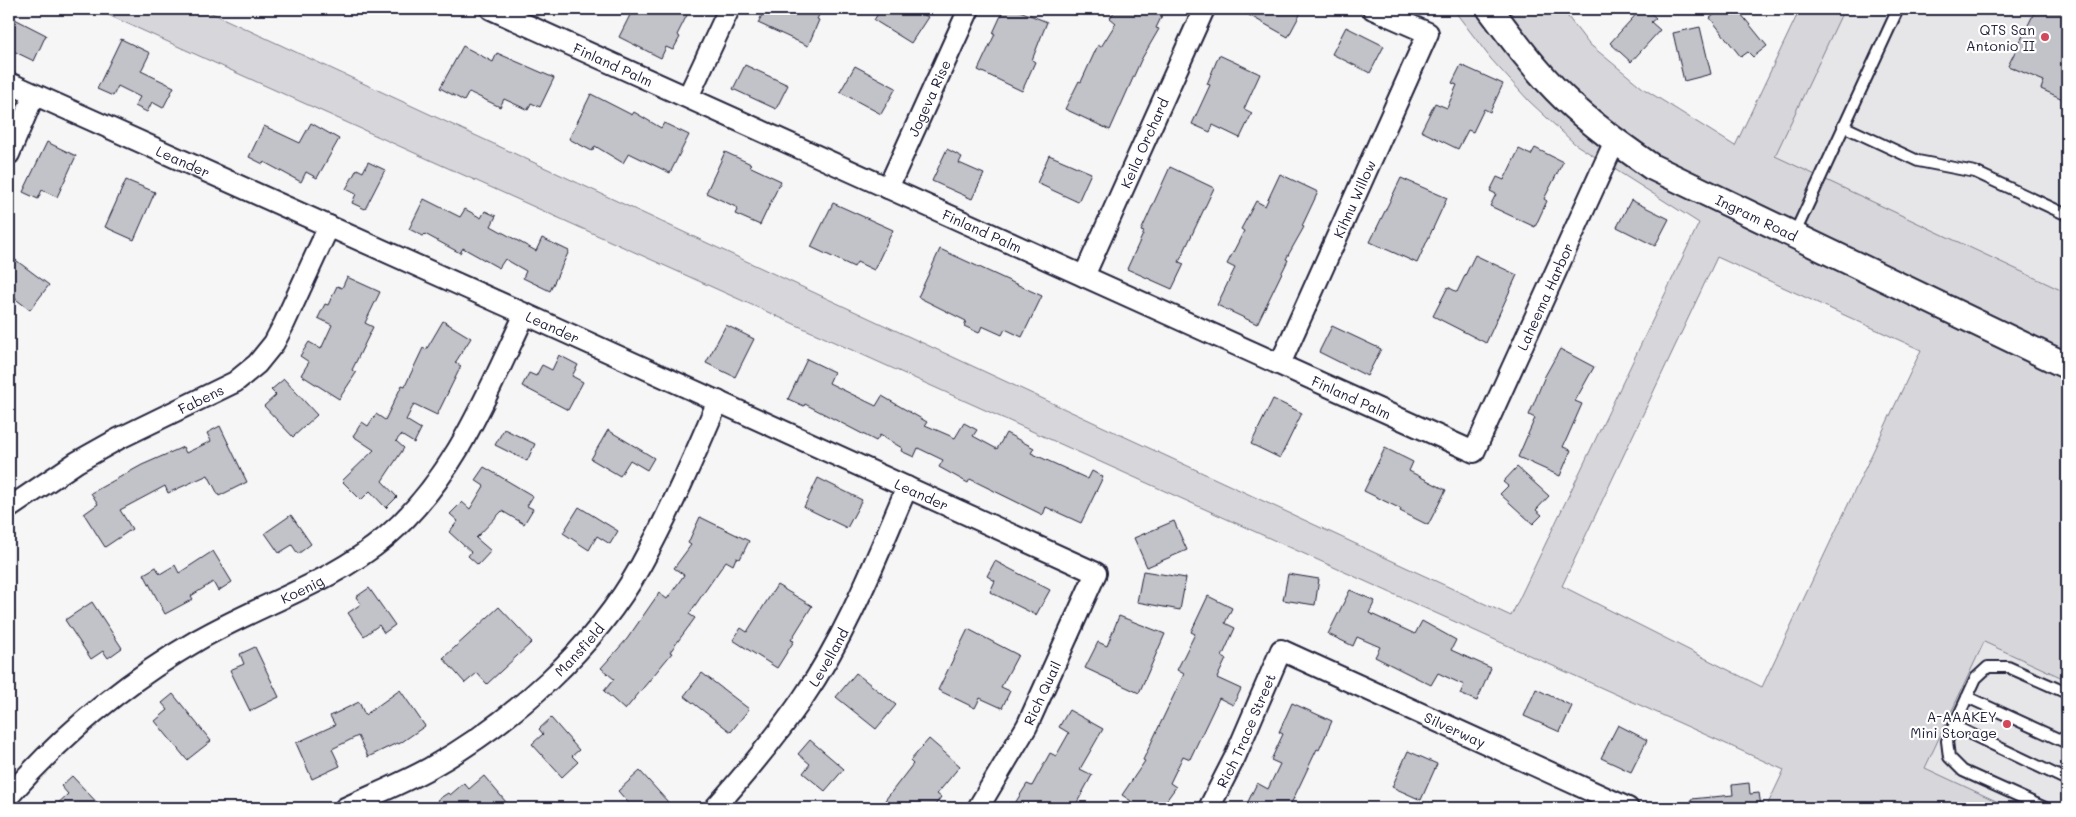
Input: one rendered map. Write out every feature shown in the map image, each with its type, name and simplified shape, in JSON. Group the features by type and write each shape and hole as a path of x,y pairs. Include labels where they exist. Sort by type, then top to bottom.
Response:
{"street":[{"name":"Finland Palm","path":"491,9 1474,452"},
{"path":"688,97 728,9"},
{"name":"Jogeva Rise","path":"888,188 969,9"},
{"name":"Keila Orchard","path":"1084,276 1204,9"},
{"name":"Kihnu Willow","path":"1280,364 1428,34 1373,9"},
{"name":"Ingram Road","path":"1490,9 1519,48 1564,98 1615,141 1652,167 2067,366"},
{"name":"Leander","path":"9,83 1096,573"},
{"path":"9,154 34,95"},
{"name":"Laheema Harbor","path":"1474,452 1615,141"},
{"name":"Fabens","path":"9,508 85,457 236,382 257,364 274,343 284,324 328,226"},
{"name":"Koenig","path":"9,796 71,732 136,680 198,640 263,606 326,578 357,559 413,511 437,483 457,452 478,414 524,314"},
{"name":"Mansfield","path":"345,808 429,768 480,737 526,701 568,661 607,616 640,567 673,504 718,401"},
{"name":"Levelland","path":"715,808 761,755 804,698 837,642 870,574 907,487"},
{"name":"Rich Quail","path":"978,808 1027,726 1096,573"},
{"name":"Rich Trace Street","path":"1209,808 1234,757 1281,650"},
{"name":"Silverway","path":"1281,650 1628,808"}],"lane":[{"path":"1794,236 1898,9"},
{"path":"1843,126 1918,161 1976,172 2067,215"},
{"path":"2046,808 1963,771 1948,757 1947,741 1976,678 1988,667 2008,667 2067,693"},
{"path":"1967,697 2067,743"},
{"path":"1954,726 2067,780"}],"shaded area":[{"path":"95,9 203,9 1511,616 1699,223 1575,144 1529,101 1491,59 1453,9 1562,9 1588,43 1644,89 1735,146 1800,9 1844,9 1775,156 2067,293 2067,680 1984,642 1925,768 2011,808 1766,808 1784,770","holes":["1717,257 1921,350 1762,687 1562,586"]},
{"path":"1844,9 2067,9 2067,296 1775,156"},
{"name":"A-AAAKEY Mini Storage","path":"1984,642 2067,680 2067,808 2011,808 1925,769"}],"building":[{"path":"633,9 690,9 677,35 680,37 673,50 666,47 661,58 619,37"},
{"path":"765,9 822,9 808,46 758,23"},
{"path":"881,9 914,9 928,17 911,43 874,20"},
{"path":"1004,9 1015,9 1047,22 1032,60 1035,62 1022,91 978,70 995,34 993,33"},
{"path":"1116,9 1165,9 1156,28 1159,29 1141,60 1110,130 1065,109 1079,81 1081,82 1098,45 1101,47 1116,23 1110,18"},
{"path":"1238,9 1303,9 1288,37"},
{"path":"1641,9 1646,9 1656,18 1651,22 1660,30 1631,62 1610,43"},
{"path":"1722,9 1737,9 1767,46 1753,57 1748,52 1741,57 1710,18"},
{"name":"QTS San Antonio II","path":"2036,9 2067,9 2067,101 2041,89 2044,81 2008,66"},
{"path":"9,16 46,35 34,61 9,49"},
{"path":"1346,27 1384,46 1370,73 1332,54"},
{"path":"1700,27 1711,74 1684,81 1673,33"},
{"path":"121,39 150,53 141,71 174,87 163,108 152,102 147,112 135,106 140,97 118,86 113,96 97,89"},
{"path":"463,46 493,62 497,53 554,78 540,107 531,103 528,110 504,99 500,107 469,92 464,101 440,88"},
{"path":"1219,55 1260,74 1244,109 1252,113 1240,138 1213,125 1210,132 1192,124 1210,85 1207,84"},
{"path":"745,65 788,85 776,109 733,89"},
{"path":"1461,65 1503,84 1490,112 1484,109 1473,132 1468,130 1458,149 1421,131 1435,103 1447,108 1457,85 1452,83"},
{"path":"855,66 896,88 881,114 840,92"},
{"path":"591,94 632,115 634,112 661,128 664,123 689,135 670,173 629,153 623,163 595,146 592,151 569,139"},
{"path":"311,123 339,139 317,178 306,172 301,182 264,162 263,164 249,157 264,126 300,143"},
{"path":"47,142 76,156 57,197 42,190 38,199 23,192"},
{"path":"1535,148 1563,162 1544,199 1547,201 1535,227 1490,206 1496,194 1490,191 1497,177 1504,180 1519,149 1531,155"},
{"path":"947,149 962,157 959,163 984,174 972,199 932,181"},
{"path":"725,152 781,181 760,225 735,214 738,208 706,193"},
{"path":"1049,155 1091,173 1078,202 1037,183"},
{"path":"368,162 385,170 365,209 352,203 356,194 346,189 357,169 363,172"},
{"path":"1170,167 1214,188 1179,262 1184,264 1172,289 1127,269 1144,232 1141,231"},
{"path":"1280,174 1318,192 1302,226 1304,227 1286,259 1288,260 1257,324 1217,305 1235,268 1227,264 1244,231 1241,229 1256,201 1265,206"},
{"path":"1401,178 1447,198 1417,263 1370,242"},
{"path":"126,180 155,192 134,240 105,227"},
{"path":"424,199 460,217 465,209 481,218 485,211 496,216 491,226 536,251 542,238 569,251 550,291 523,278 526,271 505,259 499,268 463,248 460,253 425,234 423,236 409,229"},
{"path":"1631,200 1669,219 1655,246 1617,227"},
{"path":"833,203 893,230 874,270 857,262 854,267 811,247"},
{"path":"940,249 1042,296 1022,337 1005,329 1002,335 982,326 979,333 964,326 966,321 918,297"},
{"path":"9,255 49,285 30,310 9,294"},
{"path":"1475,255 1517,275 1486,343 1433,316 1448,287 1457,292"},
{"path":"347,277 380,292 365,323 373,327 352,370 356,373 339,399 301,375 309,362 300,356 309,342 321,349 332,325 318,318 325,304 328,305 337,286 342,288"},
{"path":"443,321 471,338 455,363 461,366 437,415 414,404 406,420 421,429 414,443 401,435 396,441 404,448 382,481 397,497 386,508 370,491 361,500 342,481 374,450 353,436 362,422 368,426 376,414 385,420 402,385 405,386 423,348 426,350"},
{"path":"726,325 754,339 735,377 706,363"},
{"path":"1332,326 1381,349 1367,376 1319,352"},
{"path":"1560,349 1594,367 1575,401 1582,404 1563,447 1571,450 1560,476 1518,457 1535,418 1529,415 1545,376"},
{"path":"559,355 578,365 572,376 583,382 568,410 522,386 529,373 536,376 542,365 552,370"},
{"path":"807,359 834,372 829,383 876,406 882,396 927,422 925,425 955,438 964,423 977,430 973,436 997,449 1006,433 1034,448 1031,453 1088,479 1092,471 1103,477 1081,523 1046,507 1043,515 970,479 968,483 939,467 943,460 918,448 914,457 901,451 902,448 880,435 876,441 805,404 804,406 788,399"},
{"path":"284,379 317,415 293,437 264,406 276,395 271,390"},
{"path":"1273,399 1302,413 1280,458 1251,444"},
{"path":"220,426 247,482 219,496 208,475 168,493 165,486 120,510 132,529 105,547 84,514 98,504 91,493 142,465 183,447 186,453 211,441 207,433"},
{"path":"504,429 535,444 527,461 495,445"},
{"path":"608,430 654,458 647,470 630,460 620,476 591,459"},
{"path":"1385,448 1413,462 1409,471 1446,490 1428,525 1364,491"},
{"path":"484,467 533,496 527,506 533,509 524,524 502,511 476,538 491,551 478,565 468,556 471,552 449,532 458,521 450,514 462,502 470,509 484,486 475,480"},
{"path":"1517,467 1549,496 1536,510 1542,515 1533,524 1500,494 1508,486 1503,482"},
{"path":"818,478 862,500 847,528 804,507"},
{"path":"579,507 618,531 610,544 597,536 589,550 563,533"},
{"path":"291,515 311,544 298,554 292,545 279,553 265,533"},
{"path":"700,517 749,541 740,559 736,558 733,565 726,561 689,614 695,618 670,652 672,653 625,710 604,691 614,679 601,668 627,639 659,593 667,599 684,575 674,568 691,545 688,543"},
{"path":"1174,521 1187,550 1147,567 1134,538"},
{"path":"213,551 232,582 218,591 213,582 191,596 193,599 165,614 144,574 156,567 160,574 175,565 179,573"},
{"path":"995,561 1050,590 1036,615 990,592 995,581 987,576"},
{"path":"1143,571 1186,578 1180,610 1137,602"},
{"path":"1288,574 1319,579 1315,605 1283,600"},
{"path":"777,585 812,606 791,640 794,641 777,668 733,640 741,628 747,632"},
{"path":"369,588 395,625 384,633 379,625 364,636 348,613 361,604 356,597"},
{"path":"1350,590 1375,601 1369,613 1415,634 1422,621 1456,640 1451,650 1491,668 1477,701 1460,694 1464,685 1438,673 1431,685 1375,657 1380,647 1357,637 1353,646 1328,634"},
{"path":"1208,596 1232,608 1225,623 1235,628 1222,657 1226,659 1217,678 1241,689 1233,705 1219,698 1190,759 1183,756 1170,783 1176,787 1161,808 1126,808 1131,801 1122,795 1145,761 1143,760 1184,674 1177,670 1195,634 1191,632"},
{"path":"92,602 122,648 108,658 103,651 91,659 65,620"},
{"path":"499,607 532,642 487,684 477,673 465,683 443,658"},
{"path":"1119,616 1165,634 1139,693 1085,668 1098,642 1107,646"},
{"path":"968,629 1018,655 1001,687 1010,691 1002,708 980,698 975,708 938,690"},
{"path":"255,647 279,697 250,711 230,670 244,664 240,654"},
{"path":"702,673 749,709 731,732 684,696"},
{"path":"856,673 896,705 876,729 836,697"},
{"path":"1536,689 1572,706 1560,732 1524,716"},
{"path":"400,690 425,726 399,744 397,743 368,757 358,736 332,749 340,766 312,779 296,743 335,725 330,716 359,702 365,715"},
{"path":"173,694 211,741 187,760 155,721 168,710 162,703"},
{"path":"1292,703 1332,721 1289,808 1245,808 1257,783 1268,789 1280,764 1271,760 1283,734 1279,732"},
{"path":"1069,710 1103,729 1080,769 1092,775 1074,808 1012,808 1027,784 1032,786 1050,753 1056,756 1069,733 1059,727"},
{"path":"551,718 579,750 572,756 578,762 562,777 532,744 543,734 539,729"},
{"path":"1618,725 1647,740 1631,772 1601,758"},
{"path":"929,739 960,766 937,794 941,797 933,808 879,808 913,764 910,761"},
{"path":"810,740 844,769 825,791 803,773 810,764 798,754"},
{"path":"1408,751 1437,764 1421,800 1392,787"},
{"path":"640,771 668,802 661,808 633,808 618,791"},
{"path":"72,776 102,808 53,808 68,794 61,786"},
{"path":"484,776 511,808 433,808 439,804 437,800 448,793 450,795 464,783 469,789"},
{"path":"1749,783 1750,794 1759,793 1761,806 1753,808 1692,808 1691,799 1733,795 1732,785"}],"place":[{"name":"QTS San Antonio II","path":"2045,37"},
{"name":"A-AAAKEY Mini Storage","path":"2007,724"}]}
